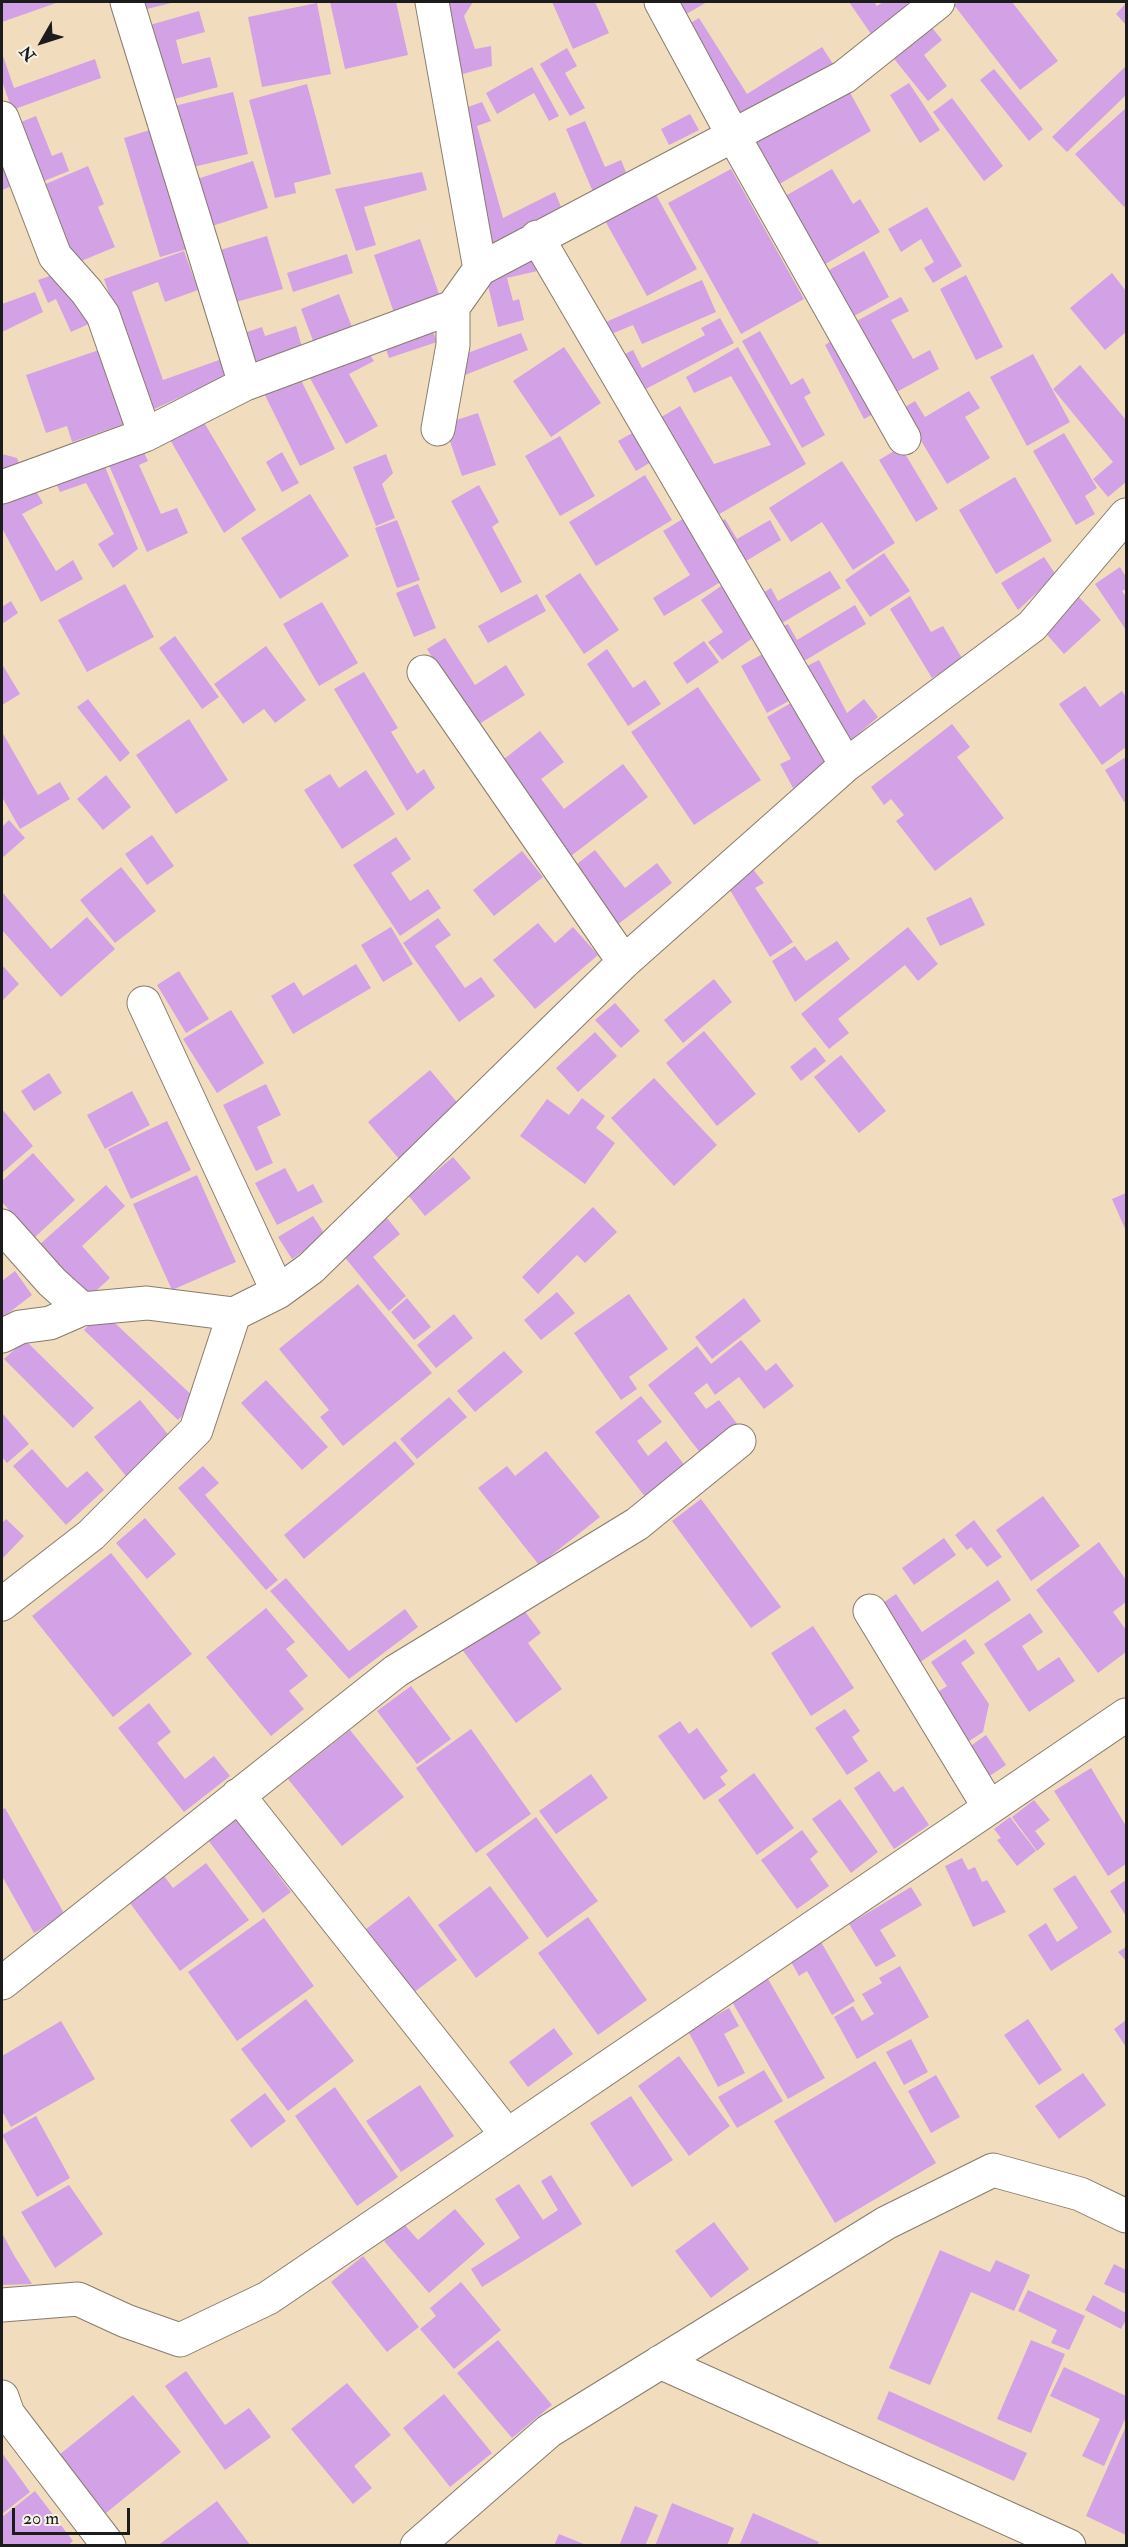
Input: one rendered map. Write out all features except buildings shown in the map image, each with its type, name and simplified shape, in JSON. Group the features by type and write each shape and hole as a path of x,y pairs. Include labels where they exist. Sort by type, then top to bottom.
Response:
{"street":[{"path":"127,2 245,384"},
{"path":"432,2 480,269"},
{"path":"661,2 733,135 904,438"},
{"path":"2,487 145,435 245,384 453,307 480,269 844,77 938,2"},
{"path":"2,118 55,256 87,292 103,315 145,435"},
{"path":"537,237 846,765"},
{"path":"438,429 453,345 453,307"},
{"path":"2,1336 20,1327 50,1323 82,1309 147,1302 234,1314 278,1292 311,1268 624,962 846,765 1032,626 1126,515"},
{"path":"424,672 624,962"},
{"path":"144,1002 278,1292"},
{"path":"2,1226 52,1282 82,1309"},
{"path":"2,1604 91,1534 196,1430 234,1314"},
{"path":"2,1983 396,1671 637,1524 739,1441"},
{"path":"870,1611 989,1807"},
{"path":"2,2305 78,2299 126,2321 180,2340 268,2298 1126,1716"},
{"path":"238,1795 507,2135"},
{"path":"417,2546 549,2431 886,2223 993,2170 1080,2194 1126,2216"},
{"path":"660,2362 1069,2546"},
{"path":"2,2397 8,2414 110,2546"}]}
